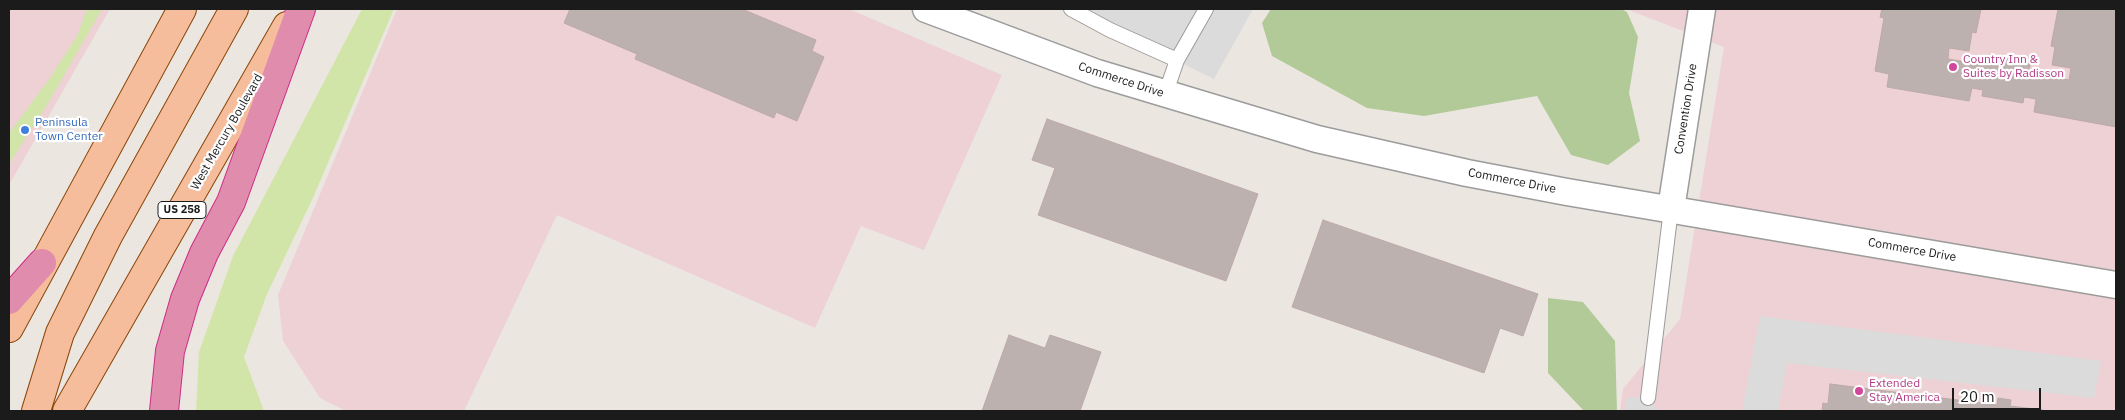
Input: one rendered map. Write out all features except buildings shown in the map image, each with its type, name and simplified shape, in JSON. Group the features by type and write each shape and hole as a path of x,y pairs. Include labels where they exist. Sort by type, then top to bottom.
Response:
{"highway":[{"path":"164,411 170,351 185,299 204,253 231,202 301,9"},
{"path":"9,300 42,263"}],"main road":[{"path":"9,328 42,263 182,9"},
{"path":"36,411 60,333 108,236 234,9"},
{"name":"West Mercury Boulevard","path":"68,411 297,9"}],"street":[{"name":"Commerce Drive","path":"926,9 1070,63 1164,95 1355,148 1467,173 2116,285"},
{"name":"Convention Drive","path":"1671,209 1702,9"}],"lane":[{"path":"1071,9 1110,30 1177,60"},
{"path":"1164,95 1177,60 1206,9"},
{"path":"1648,398 1671,209"}],"shaded area":[{"name":"Peninsula Town Center","path":"9,9 110,9 9,185"},
{"path":"397,9 849,9 1002,75 924,250 861,226 815,328 557,215 464,411 346,411 320,398 283,341 278,295"},
{"path":"1071,9 1253,9 1214,79"},
{"path":"1626,9 2116,9 2116,411 1620,411 1623,389 1680,319 1724,47"},
{"path":"1760,316 2101,361 2094,398 1787,363 1778,411 1742,411"},
{"path":"1627,397 1648,398 1659,411 1625,411"}],"green space":[{"path":"87,9 102,9 47,105 9,164 9,133 48,81 77,36"},
{"path":"362,9 394,9 312,200 267,294 244,357 264,411 196,411 199,352 233,256"},
{"path":"1271,9 1621,9 1627,12 1638,37 1629,93 1640,141 1608,165 1571,155 1537,96 1424,116 1367,108 1272,56 1262,23"},
{"path":"1548,298 1583,302 1615,341 1617,411 1584,411 1548,373"}],"place":[{"name":"Country Inn & Suites by Radisson","path":"1953,67"},
{"name":"Peninsula Town Center","path":"25,130"},
{"name":"Extended Stay America","path":"1859,391"}]}
